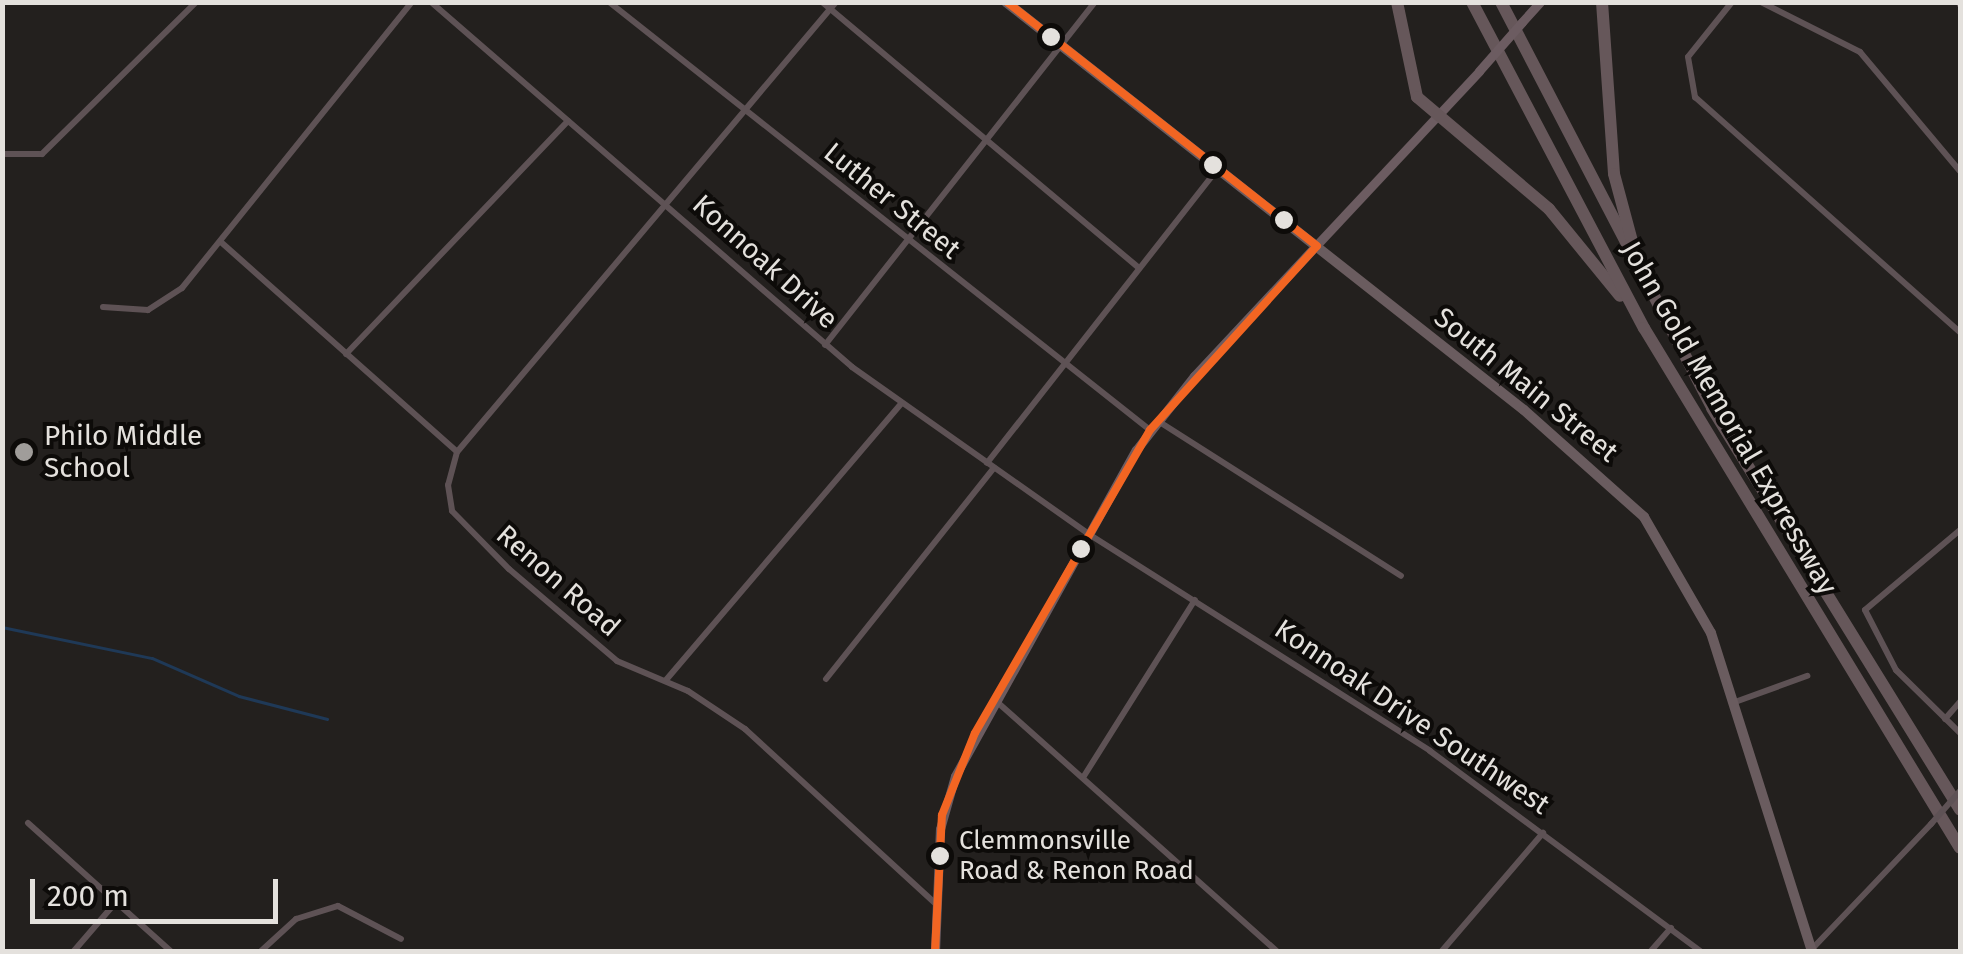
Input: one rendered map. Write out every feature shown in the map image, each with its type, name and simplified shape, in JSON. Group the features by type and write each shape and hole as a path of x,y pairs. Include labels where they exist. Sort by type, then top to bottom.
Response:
{"highway":[{"path":"1397,2 1414,89 1438,115 1549,209 1644,328"},
{"name":"John Gold Memorial Expressway","path":"1472,2 1644,328 1960,848"},
{"name":"John Gold Memorial Expressway","path":"1501,2 1646,285 1815,582 1960,810"},
{"path":"1602,2 1614,174 1646,285"}],"main road":[{"name":"South Main Street","path":"1006,2 1317,246 1635,506 1689,584 1735,702 1812,951"},
{"path":"934,952 947,796 1087,533 1150,430 1540,2"}],"street":[{"path":"2,154 42,154 193,6 181,2"},
{"path":"103,307 155,308 202,266 412,2"},
{"name":"Konnoak Drive","path":"431,2 825,345 1087,533"},
{"name":"Luther Street","path":"609,2 906,242 1150,430"},
{"path":"822,2 833,6 984,145 1139,268"},
{"path":"825,345 1095,2"},
{"path":"1732,2 1688,57 1695,97 1960,332"},
{"path":"1761,2 1860,52 1960,170"},
{"path":"222,243 457,452 833,6"},
{"path":"346,354 568,121"},
{"path":"826,680 1062,364 1216,170"},
{"path":"666,680 902,403"},
{"path":"1157,420 1401,576"},
{"name":"Renon Road","path":"457,452 448,485 452,511 470,535 617,662 666,680 745,729 936,904"},
{"path":"1960,530 1865,610 1896,670 1960,732"},
{"name":"Konnoak Drive Southwest","path":"1087,533 1195,600 1543,833 1702,952"},
{"path":"1084,777 1195,600"},
{"path":"1735,702 1807,676"},
{"path":"995,700 1278,952"},
{"path":"1944,719 1960,702"},
{"path":"1812,951 1960,791"},
{"path":"28,822 172,952"},
{"path":"1441,952 1543,833"},
{"path":"73,952 116,902"},
{"path":"260,952 296,919 338,906 401,939"},
{"path":"1650,952 1671,928"}],"waterway":[{"path":"2,627 152,658 239,696 327,719"}],"transit line":[{"path":"935,952 942,815 975,733 1150,430 1317,246 1007,2"}],"place":[{"name":"Philo Middle School","path":"24,452"},
{"name":"Clemmonsville Road & Renon Road","path":"940,856"}]}
